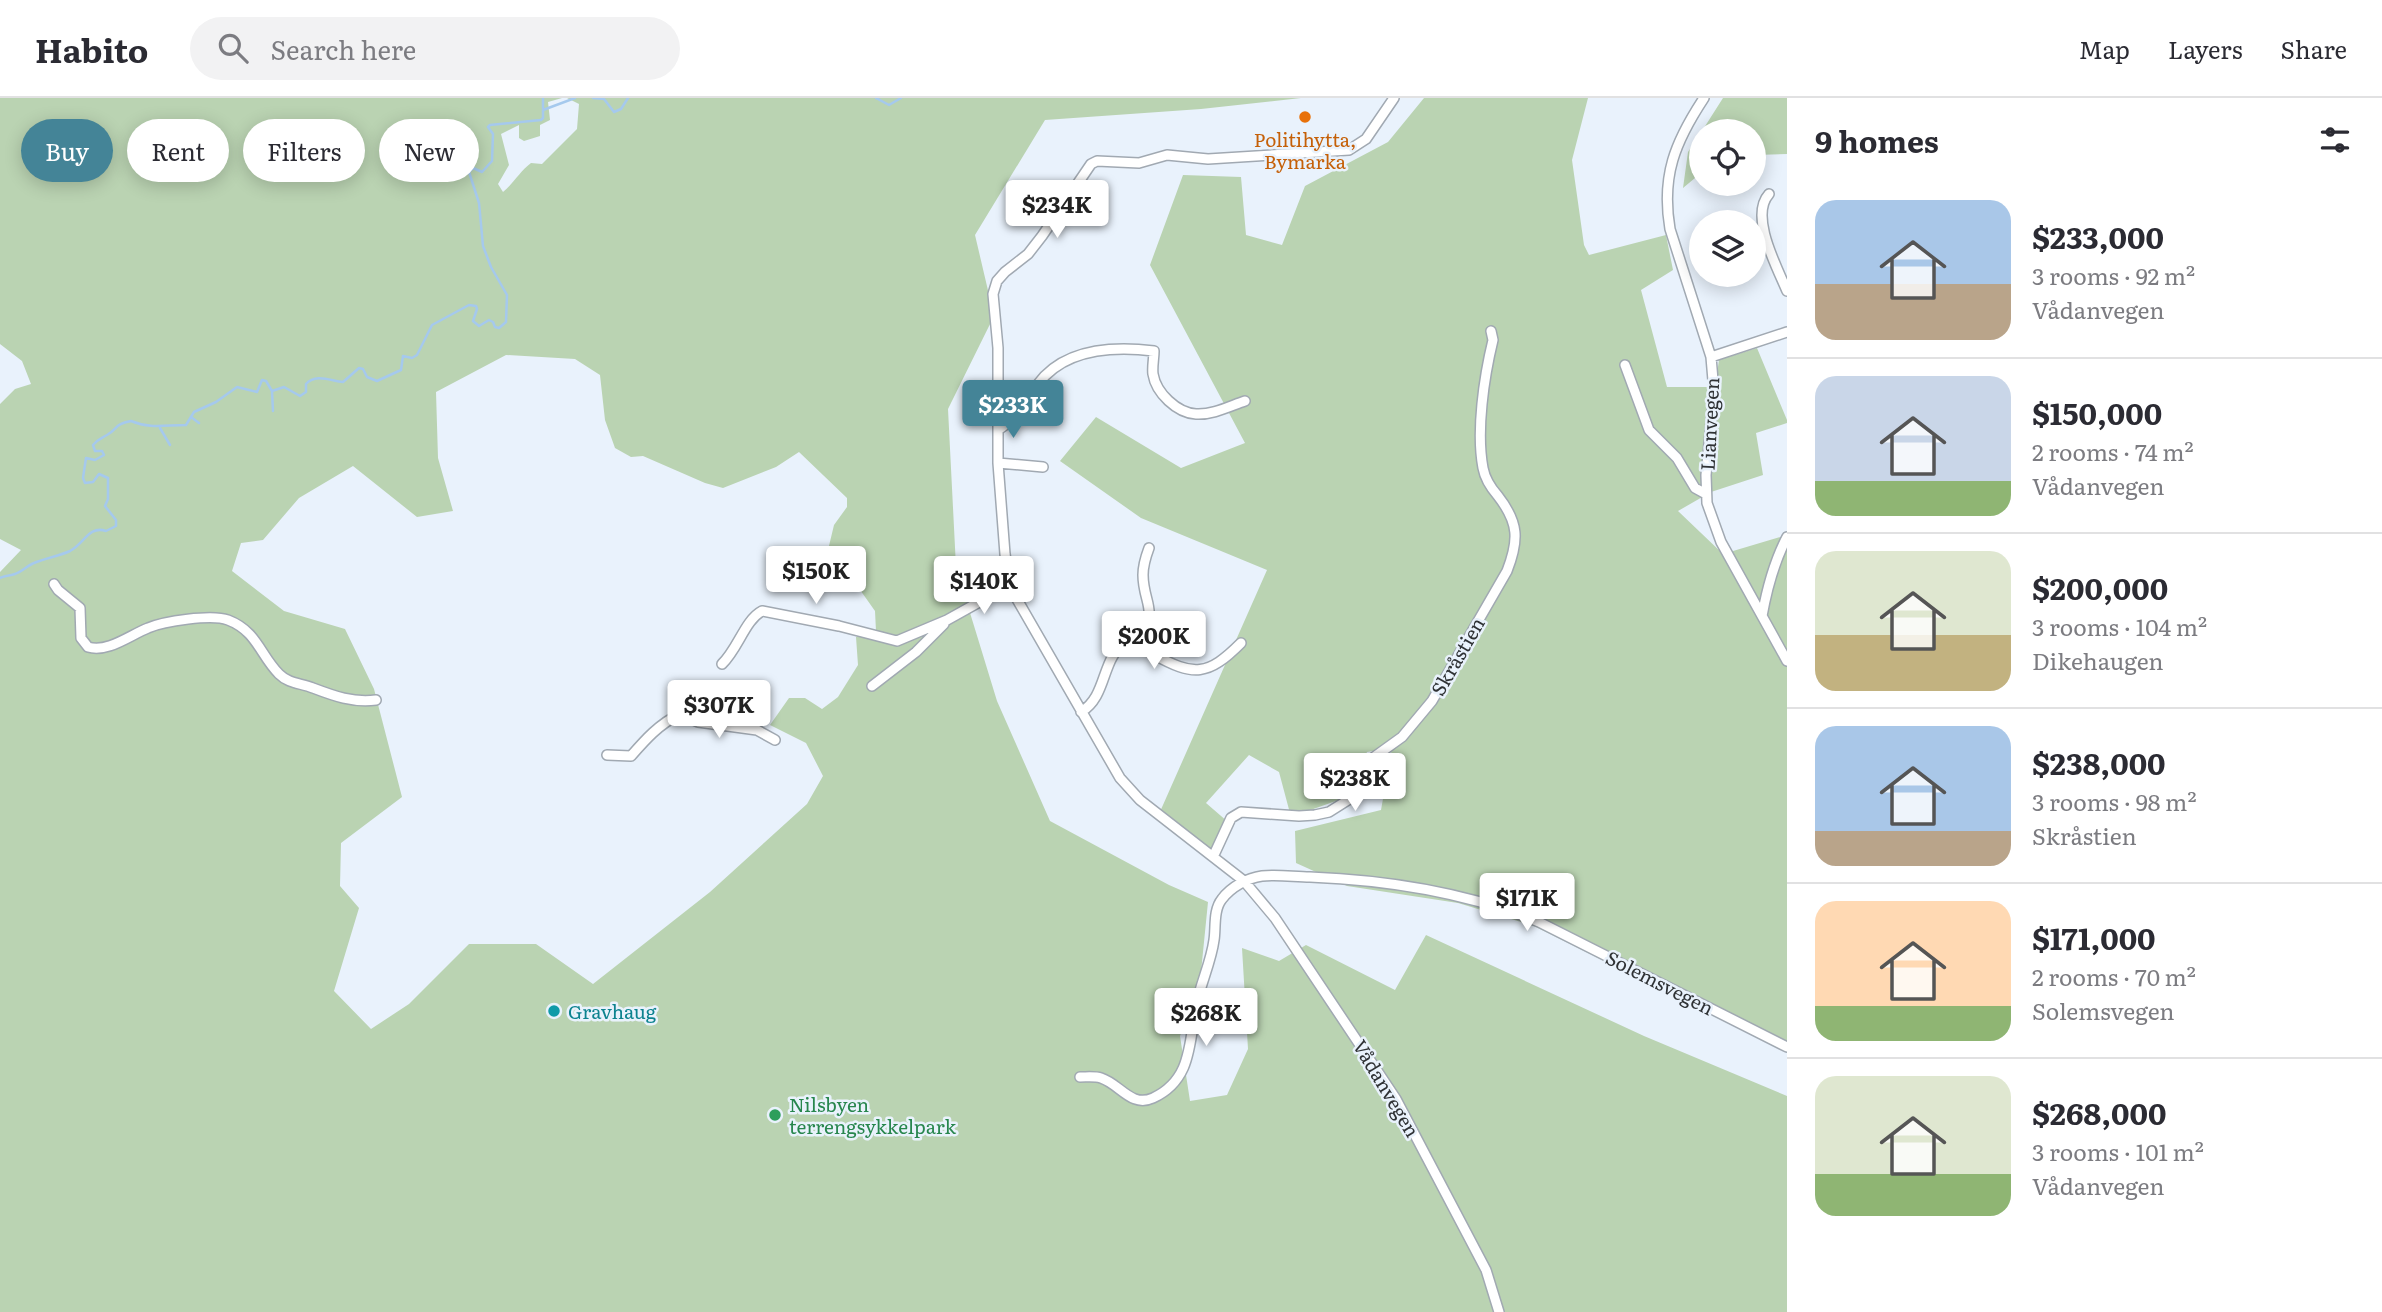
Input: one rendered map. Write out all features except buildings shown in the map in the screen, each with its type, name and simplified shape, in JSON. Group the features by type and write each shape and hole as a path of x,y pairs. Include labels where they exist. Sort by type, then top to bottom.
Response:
{"street":[{"name":"Vådanvegen","path":"1394,98 1366,139 1349,150 1208,159 1174,155 1139,163 1094,162 1087,169 1028,254 1005,272 993,294 998,348 998,463 1004,554 1010,587 1081,712 1129,789 1244,881 1275,918 1396,1098 1486,1270 1499,1312"},
{"name":"Lianvegen","path":"1703,98 1675,150 1669,173 1667,210 1673,241 1711,357 1714,392 1706,494 1721,542 1787,661"},
{"path":"1769,194 1762,205 1761,216 1767,240 1787,291"},
{"name":"Skråstien","path":"1213,857 1231,818 1241,811 1315,815 1348,800 1358,787 1370,760 1402,737 1432,701 1507,571 1515,550 1514,524 1487,481 1482,456 1482,417 1493,340 1491,331"},
{"path":"1711,357 1787,332"},
{"path":"998,429 1020,410 1051,369 1066,360 1104,351 1154,351 1153,374 1159,386 1174,406 1186,412 1208,413 1245,401"},
{"path":"1625,365 1649,430 1677,458 1695,488 1706,494"},
{"path":"998,463 1043,467"},
{"path":"1762,616 1772,573 1787,537"},
{"path":"1081,712 1097,697 1113,654 1124,643 1132,641 1150,617 1143,573 1149,548"},
{"path":"54,584 80,608 81,638 92,649 112,645 155,626 198,619 225,620 252,635 278,673 288,680 342,699 376,700"},
{"path":"722,663 736,649 755,615 764,611 901,641 1010,587"},
{"path":"872,686 916,652 947,620"},
{"path":"1132,641 1166,661 1192,670 1203,670 1219,664 1241,643"},
{"path":"607,755 631,756 652,733 669,719 680,715 698,722 757,730 775,740"},
{"name":"Solemsvegen","path":"1244,881 1261,876 1357,881 1504,908 1550,927 1787,1047"},
{"path":"1080,1077 1100,1077 1129,1097 1143,1101 1156,1097 1178,1076 1190,1053 1196,1007 1214,943 1218,906 1222,899 1244,881"}],"green space":[{"path":"0,98 562,98 548,102 550,120 540,125 540,136 524,141 519,138 519,125 501,134 509,165 498,184 503,192 527,166 531,163 542,164 577,129 579,104 567,98 1301,98 1201,109 1045,120 975,235 994,316 948,409 956,567 997,701 1050,821 1169,885 1208,902 1200,982 1180,1036 1190,1101 1227,1095 1248,1049 1242,948 1279,961 1306,945 1395,990 1426,935 1644,1036 1787,1096 1787,1312 0,1312 0,572 21,550 0,539 0,404 15,389 31,384 22,361 0,344","holes":["506,355 575,359 600,375 605,420 615,448 631,457 643,456 723,488 776,467 799,452 847,498 847,507 834,525 828,550 875,611 876,631 856,637 858,665 838,697 822,709 805,698 789,698 770,725 806,743 823,776 807,804 710,892 593,984 536,944 469,944 409,1004 371,1029 334,991 359,908 340,886 341,843 402,797 374,689 345,629 284,611 232,571 241,543 263,540 299,498 353,466 417,517 453,511 438,458 436,392"]},
{"path":"1424,98 1588,98 1572,160 1584,245 1589,255 1666,235 1673,270 1641,290 1667,387 1715,387 1719,360 1757,348 1787,420 1787,423 1756,433 1763,475 1711,492 1678,511 1723,554 1787,535 1787,1052 1534,926 1458,903 1347,886 1296,863 1295,831 1381,810 1392,748 1367,752 1347,797 1291,817 1279,772 1249,755 1206,803 1228,822 1212,850 1159,814 1267,570 1141,518 1060,461 1096,417 1181,468 1245,443 1150,265 1183,175 1241,177 1246,235 1282,245 1305,186 1388,142"},
{"path":"1723,98 1787,98 1787,154 1766,155 1766,119 1710,119"},
{"path":"1688,152 1689,183 1683,188"}],"waterway":[{"path":"543,98 543,108"},
{"path":"0,578 70,551 95,531 106,531 116,526 116,520 105,506 108,499 108,478 99,474 93,482 85,483 83,478 86,458 95,460 104,455 102,451 95,451 93,445 122,424 131,421 151,426 186,425 194,412 216,402 237,387 257,392 262,380 266,381 272,391 284,387 300,396 306,392 306,384 314,379 343,382 359,368 363,369 367,377 377,381 401,370 403,356 412,358 417,355 432,325 469,305 476,306 473,321 479,326 489,320 499,328 506,322 507,295 483,246 479,203 469,172 473,168 482,172 492,161 493,134 488,127 490,125 541,120 543,110 575,98"},
{"path":"593,98 604,99 614,112 621,109 628,98"},
{"path":"876,98 889,105 901,98"},
{"path":"272,391 273,411"},
{"path":"191,417 199,423"},
{"path":"160,428 170,445"}],"place":[{"name":"Politihytta, Bymarka","path":"1305,117"},
{"name":"Gravhaug","path":"554,1011"},
{"name":"Nilsbyen terrengsykkelpark","path":"775,1115"}]}
